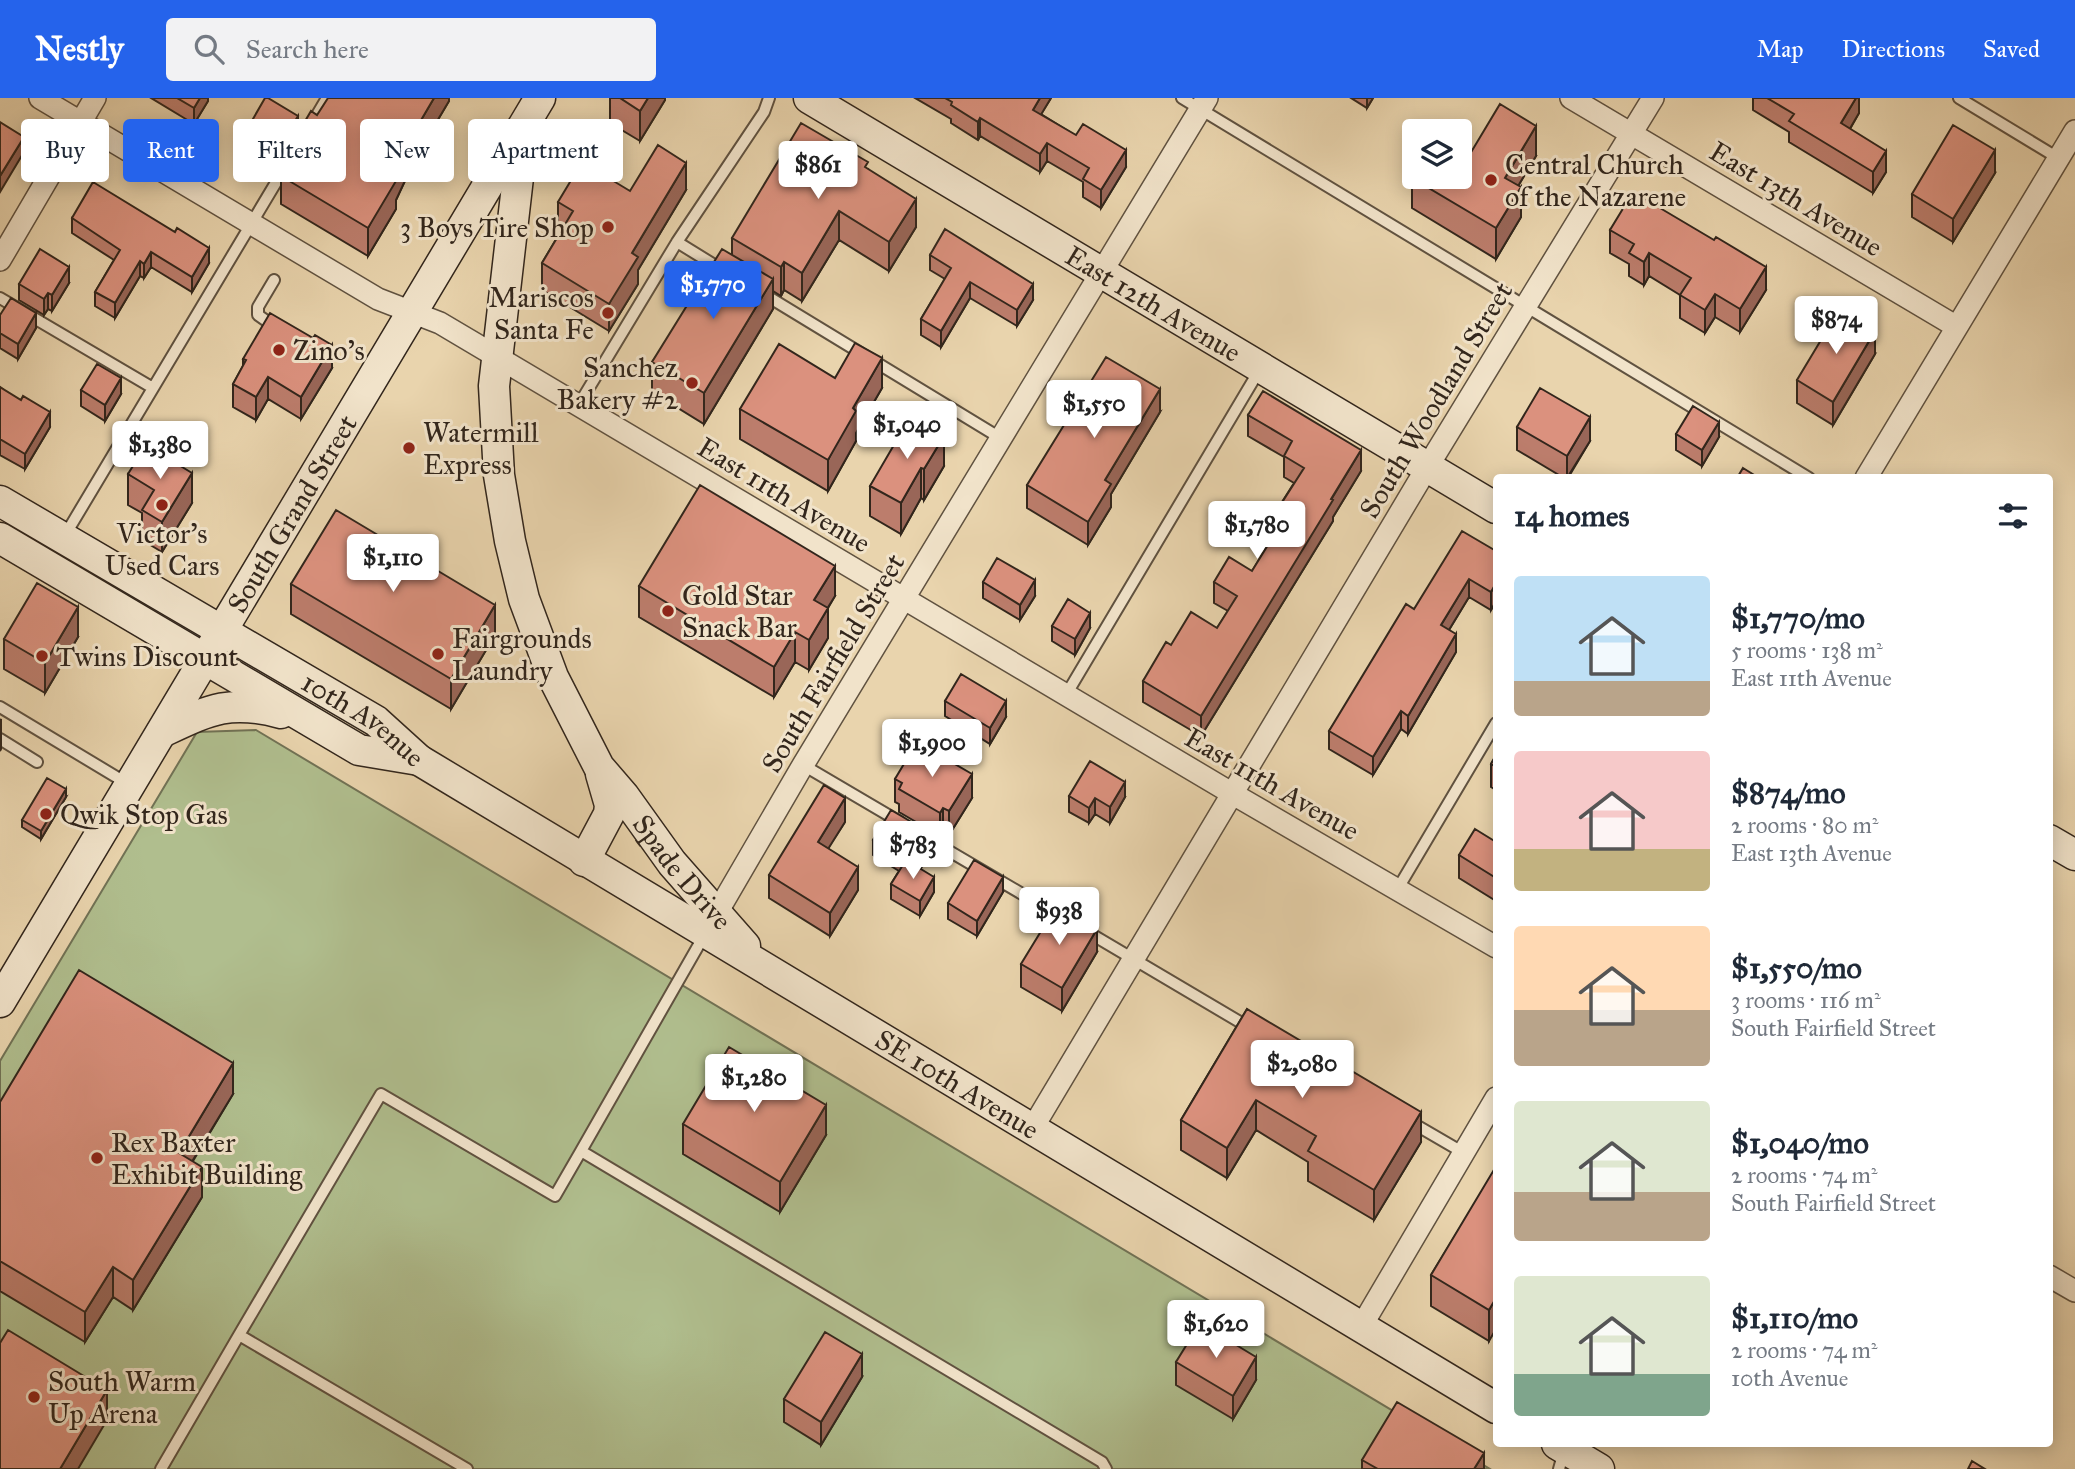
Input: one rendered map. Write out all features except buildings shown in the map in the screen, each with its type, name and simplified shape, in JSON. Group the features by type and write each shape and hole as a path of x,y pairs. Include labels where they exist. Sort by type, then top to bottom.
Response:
{"main road":[{"name":"East 12th Avenue","path":"809,98 1493,506"},
{"name":"South Grand Street","path":"0,1002 532,111"},
{"name":"Spade Drive","path":"532,111 496,356 495,416 499,475 521,588 538,640 553,677 599,767 610,805 609,814 584,860"},
{"name":"10th Avenue","path":"0,500 376,721 419,760"},
{"name":"10th Avenue","path":"0,538 359,750 419,760"},
{"path":"162,732 226,706 242,705 309,720"},
{"path":"419,760 584,860 710,925"},
{"name":"Spade Drive","path":"599,767 624,796 670,860 710,925 769,972"},
{"path":"2053,842 2075,855"},
{"name":"SE 10th Avenue","path":"769,972 1493,1406"},
{"path":"1560,1454 1599,1469"}],"street":[{"name":"East 11th Avenue","path":"40,98 76,119"},
{"path":"83,119 95,98"},
{"name":"East 13th Avenue","path":"1571,98 1957,327"},
{"name":"South Woodland Street","path":"1032,1129 1428,467 1653,98"},
{"name":"South Fairfield Street","path":"710,925 803,765 1204,104"},
{"path":"1868,474 2075,131"},
{"name":"East 11th Avenue","path":"109,139 378,299 440,323 1493,945"},
{"path":"0,260 46,182"},
{"path":"1361,1327 1493,1103"},
{"path":"2053,1278 2075,1291"}],"lane":[{"path":"315,119 327,98"},
{"path":"578,405 677,242 764,112 769,98"},
{"path":"1182,98 1204,104 1802,474"},
{"path":"1959,98 2058,158"},
{"path":"64,537 277,182"},
{"path":"677,242 734,277"},
{"path":"274,280 258,307 258,315 287,334"},
{"path":"756,290 1002,439"},
{"path":"0,298 153,388"},
{"path":"1066,695 1262,367"},
{"path":"0,707 130,785"},
{"path":"1397,890 1493,728"},
{"path":"0,739 37,762"},
{"path":"803,765 1263,1035"},
{"path":"161,1469 381,1094 555,1196 710,925"},
{"path":"1393,1112 1464,1153"},
{"path":"581,1151 1102,1462 1107,1469"},
{"path":"239,1335 467,1469"}],"green space":[{"path":"256,730 1490,1469 0,1469 0,1061 197,732"}],"place":[{"name":"Central Church of the Nazarene","path":"1491,180"},
{"name":"3 Boys Tire Shop","path":"608,227"},
{"name":"Mariscos Santa Fe","path":"608,313"},
{"name":"Zino's","path":"279,350"},
{"name":"Sanchez Bakery #2","path":"692,383"},
{"name":"Watermill Express","path":"409,448"},
{"name":"Victor's Used Cars","path":"162,505"},
{"name":"Gold Star Snack Bar","path":"668,611"},
{"name":"Fairgrounds Laundry","path":"438,654"},
{"name":"Twins Discount","path":"42,656"},
{"name":"Qwik Stop Gas","path":"46,814"},
{"name":"Rex Baxter Exhibit Building","path":"97,1158"},
{"name":"South Warm Up Arena","path":"34,1397"}]}
